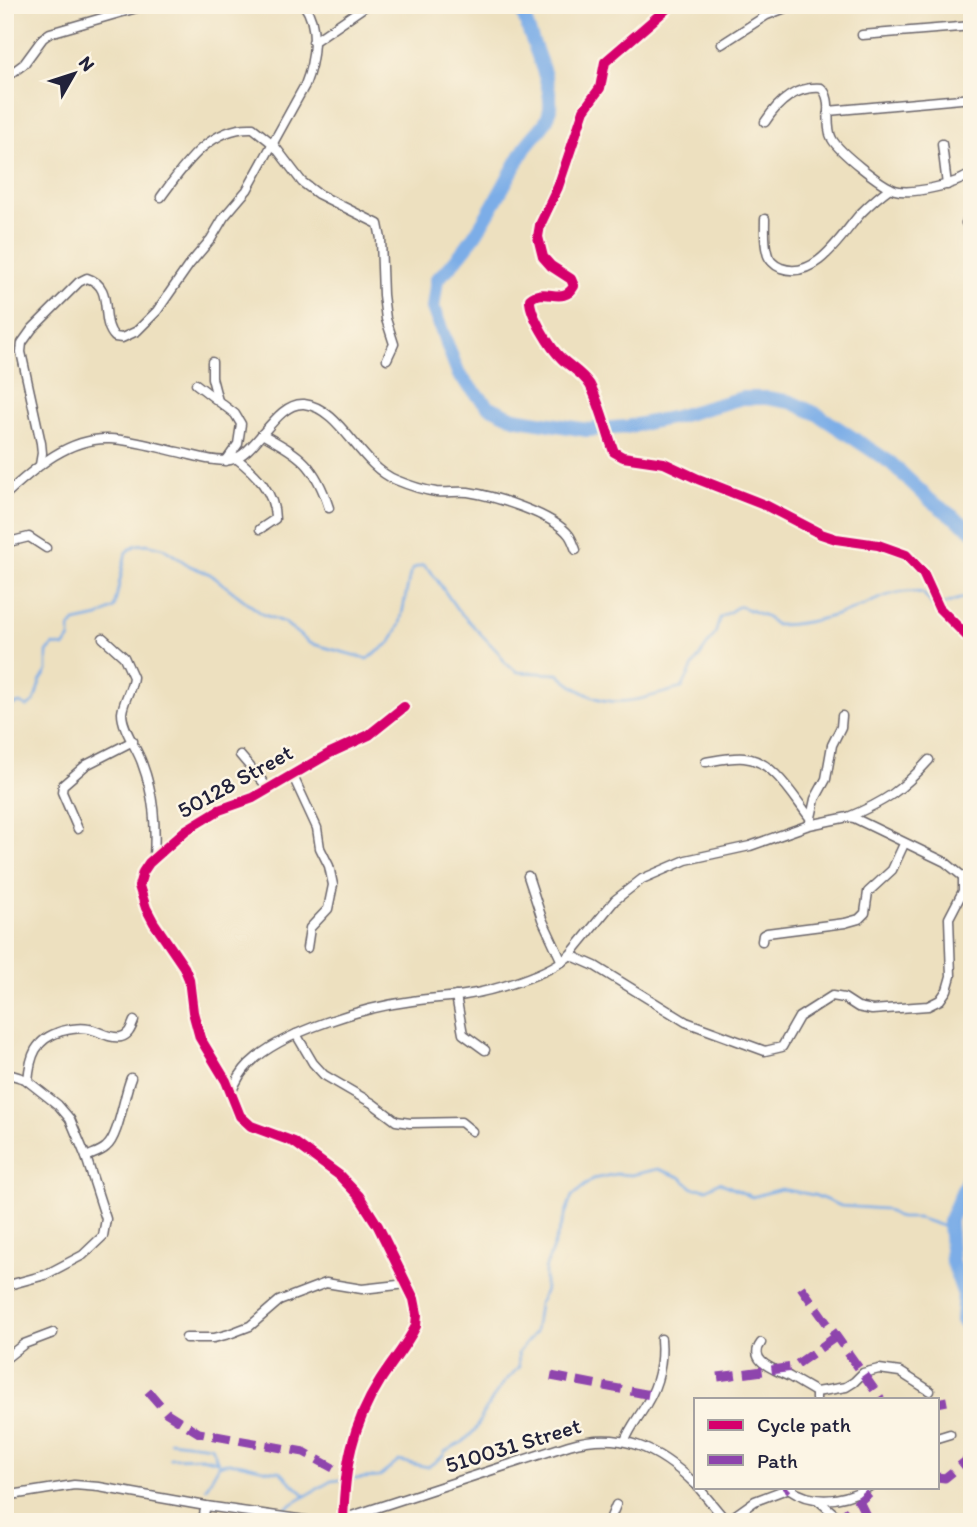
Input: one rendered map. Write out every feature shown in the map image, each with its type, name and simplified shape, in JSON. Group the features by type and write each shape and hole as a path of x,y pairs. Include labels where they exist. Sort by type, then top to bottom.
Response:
{"street":[{"path":"5,78 24,64 43,38 50,33 147,5"},
{"path":"40,465 41,443 21,352 25,337 79,282 87,278 102,290 107,304 108,327 115,337 125,337 149,322 211,239 224,217 247,190 305,85 313,42 310,14 304,5"},
{"path":"313,42 367,5"},
{"path":"671,5 605,62 600,88 584,110 558,187 540,225 538,237 543,257 551,266 571,279 574,286 566,296 535,294 530,299 533,317 552,349 588,383 614,452 623,457 664,463 766,506 821,534 878,545 906,555 923,573 939,608 972,641"},
{"path":"722,44 767,15 793,5"},
{"path":"862,35 972,26"},
{"path":"765,122 779,104 800,90 817,88 826,91 829,130 835,143 890,188 907,190 947,185 962,181 972,173"},
{"path":"828,111 972,98"},
{"path":"161,197 188,160 216,139 248,127 253,128 273,144 302,182 318,194 378,224 386,319 394,344 387,359"},
{"path":"942,144 947,185"},
{"path":"765,219 767,253 770,260 782,269 799,268 831,250 861,213 890,188"},
{"path":"212,362 212,378 218,401"},
{"path":"196,384 235,414 241,424 238,444 226,461"},
{"path":"5,495 40,465 78,444 107,438 226,461 236,458 288,407 306,404 334,419 357,449 379,471 396,480 436,492 471,492 543,516 570,536 576,550"},
{"path":"262,434 292,452 313,470 330,508"},
{"path":"236,458 255,473 265,487 275,510 275,519 260,529"},
{"path":"5,539 13,541 29,537 46,548"},
{"path":"103,638 124,657 131,668 132,683 122,713 142,763 155,810 154,858"},
{"name":"50128 Street","path":"343,1520 344,1474 356,1428 371,1395 416,1326 416,1307 378,1226 349,1185 294,1142 246,1122 236,1108 232,1091 200,1038 193,1012 189,979 184,967 154,923 141,894 139,880 154,858 186,830 206,817 270,789 292,774 369,735 404,707"},
{"path":"810,822 815,799 826,779 832,745 841,727 842,716"},
{"path":"78,829 62,792 63,785 86,765 133,741"},
{"path":"240,755 270,789"},
{"path":"706,762 743,758 762,764 780,780 810,822"},
{"path":"232,1091 250,1062 296,1034 370,1010 490,989 545,971 570,955 615,900 642,879 686,860 750,846 810,822 848,817 887,799 911,780 929,760"},
{"path":"292,774 317,828 320,848 329,866 333,885 328,909 310,928 307,948"},
{"path":"848,817 944,862 972,884"},
{"path":"762,941 763,935 767,933 859,919 865,913 868,892 892,870 904,844"},
{"path":"528,876 542,919 562,962"},
{"path":"570,955 595,966 686,1022 758,1049 771,1051 782,1047 802,1013 832,996 872,1010 928,1006 940,1000 951,981 949,918 963,891 963,876"},
{"path":"456,996 463,1034 485,1050"},
{"path":"28,1082 35,1050 45,1038 64,1030 82,1028 120,1037 129,1032 134,1021"},
{"path":"296,1034 313,1063 324,1075 372,1102 396,1121 410,1124 461,1122 472,1131"},
{"path":"5,1073 18,1075 65,1113 75,1128 106,1219 103,1236 83,1255 45,1275 5,1286"},
{"path":"86,1157 109,1144 120,1118 131,1078"},
{"path":"186,1338 214,1338 250,1326 279,1301 326,1283 362,1289 407,1284"},
{"path":"5,1359 23,1344 53,1333"},
{"path":"625,1441 629,1430 647,1404 657,1380 662,1360 661,1339"},
{"path":"761,1343 757,1354 763,1363 816,1396 846,1387 863,1373 879,1369 901,1372 930,1391"},
{"path":"939,1437 950,1434"},
{"name":"510031 Street","path":"333,1522 600,1438 644,1447 663,1457 694,1483"},
{"path":"5,1496 74,1485 99,1487 319,1522"},
{"name":"510031 Street","path":"699,1488 727,1521"},
{"path":"727,1521 755,1501 790,1488 801,1496 819,1500 844,1498 867,1488"},
{"path":"819,1500 839,1518 849,1522"},
{"path":"609,1522 616,1505"},
{"path":"202,1522 206,1506"}],"waterway":[{"path":"521,5 548,85 550,109 547,120 527,145 476,233 437,279 433,308 459,375 488,406 514,418 587,430 626,427 675,417 742,398 791,402 817,414 891,463 931,501 972,530"},
{"path":"5,707 20,703 27,707 34,702 40,682 47,671 47,652 54,645 64,647 70,638 70,628 75,622 98,617 114,608 126,552 136,545 147,544 163,548 190,566 210,574 262,614 285,623 309,643 368,659 391,642 400,624 410,574 414,568 423,565 432,573 457,609 506,664 518,672 558,674 589,695 617,702 682,688 715,634 720,618 739,606 765,616 776,625 785,625 829,617 902,592 923,593 934,607 939,608 972,595"},
{"path":"349,1479 379,1477 399,1461 428,1467 444,1455 444,1452 463,1442 476,1429 502,1385 519,1367 518,1353 535,1332 539,1304 545,1290 545,1269 572,1196 593,1179 658,1169 680,1177 693,1188 707,1189 719,1182 752,1197 781,1189 814,1195 841,1206 884,1209 900,1218 918,1218 942,1226 951,1234"},
{"path":"972,1169 949,1222 952,1261 964,1295 962,1320 972,1335"},
{"path":"170,1441 211,1446 219,1465"},
{"path":"170,1458 201,1457 217,1461"},
{"path":"206,1488 219,1465 233,1463 279,1471 305,1495"},
{"path":"282,1510 331,1481 339,1480"}],"marked path":[{"path":"801,1287 880,1398"},
{"path":"718,1377 793,1367 837,1336"},
{"path":"551,1376 651,1395"},
{"path":"148,1391 167,1413 199,1433 304,1452 344,1474"},
{"path":"939,1403 947,1401"},
{"path":"939,1477 945,1478 972,1456"},
{"path":"835,1522 875,1488"},
{"path":"859,1501 869,1522"},
{"path":"5,1509 8,1522"}],"cycle path":[{"path":"671,5 605,62 600,88 584,110 558,187 540,225 538,237 543,257 551,266 571,279 574,286 565,295 542,294 530,299 537,322 557,354 590,385 614,452 623,457 664,463 767,506 821,534 878,545 906,555 923,573 939,608 972,641"},
{"path":"343,1520 348,1464 356,1431 370,1398 416,1326 414,1299 378,1226 359,1196 339,1175 294,1142 251,1126 240,1116 226,1081 200,1038 193,1012 189,979 184,967 154,923 139,886 149,863 186,830 219,810 253,798 330,753 369,735 404,707"}]}
